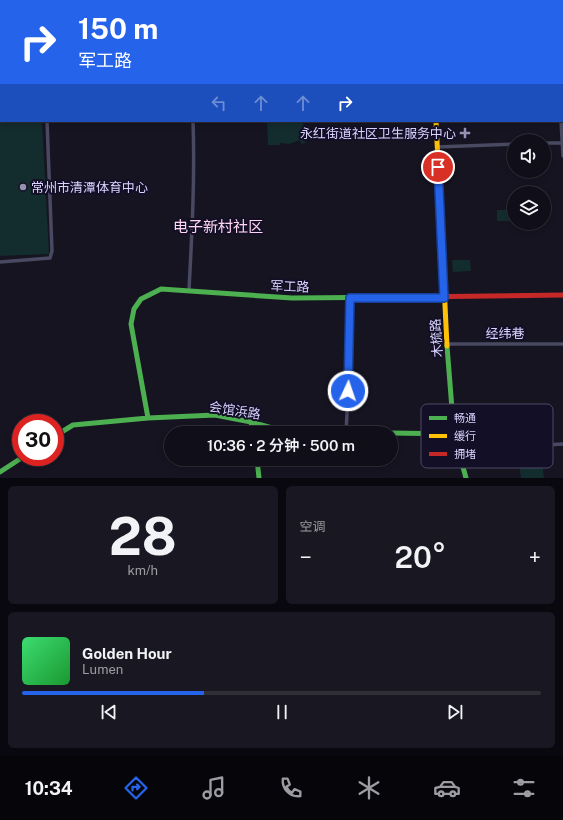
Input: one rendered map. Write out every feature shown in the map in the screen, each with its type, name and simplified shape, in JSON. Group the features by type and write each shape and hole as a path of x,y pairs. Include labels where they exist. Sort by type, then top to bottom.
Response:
{"street":[{"path":"0,262 50,258 52,251 47,122"},
{"path":"189,290 193,225 193,122"},
{"name":"木梳路","path":"436,122 444,298 452,404"},
{"path":"561,122 563,156"},
{"path":"551,143 562,143"},
{"path":"437,147 507,144"},
{"name":"军工路","path":"148,418 131,324 134,309 141,299 161,289 292,298 444,298 563,295"},
{"path":"346,426 350,378 350,298"},
{"name":"经纬巷","path":"447,344 563,344"},
{"name":"会馆浜路","path":"64,430 73,425 148,418 214,415 265,426"},
{"path":"251,422 252,426"},
{"name":"会馆浜路","path":"398,433 421,433"},
{"name":"会馆浜路","path":"553,444 563,444"},
{"path":"0,472 12,464"},
{"path":"258,466 259,478"},
{"name":"木梳路","path":"463,468 466,478"},
{"name":"木梳路","path":"466,468 469,478"}],"green space":[{"name":"常州市清潭体育中心","path":"0,122 42,122 49,254 0,256"},
{"path":"267,122 303,122 305,143 301,144 300,140 289,144 280,143 280,145 268,145"},
{"path":"497,210 507,210 507,221 497,221"},
{"path":"452,260 470,260 471,271 453,272"},
{"path":"520,468 543,468 544,478 521,478"}],"traffic: fast":[{"path":"148,418 131,324 134,309 141,299 161,289 292,298 410,297"},
{"path":"447,346 452,404"},
{"path":"64,430 73,425 148,418 215,415 265,426"},
{"path":"251,422 252,426"},
{"path":"398,433 421,433"},
{"path":"0,472 12,464"},
{"path":"258,466 259,478"},
{"path":"463,468 466,478"}],"traffic: slow":[{"path":"436,122 447,346"}],"traffic: jam":[{"path":"410,297 563,295"}],"place":[{"name":"永红街道社区卫生服务中心","path":"465,133"},
{"name":"常州市清潭体育中心","path":"23,187"}],"district":[{"name":"电子新村社区","path":"218,227"}],"route":[{"path":"348,391 350,378 350,298 444,298 438,167"}]}
